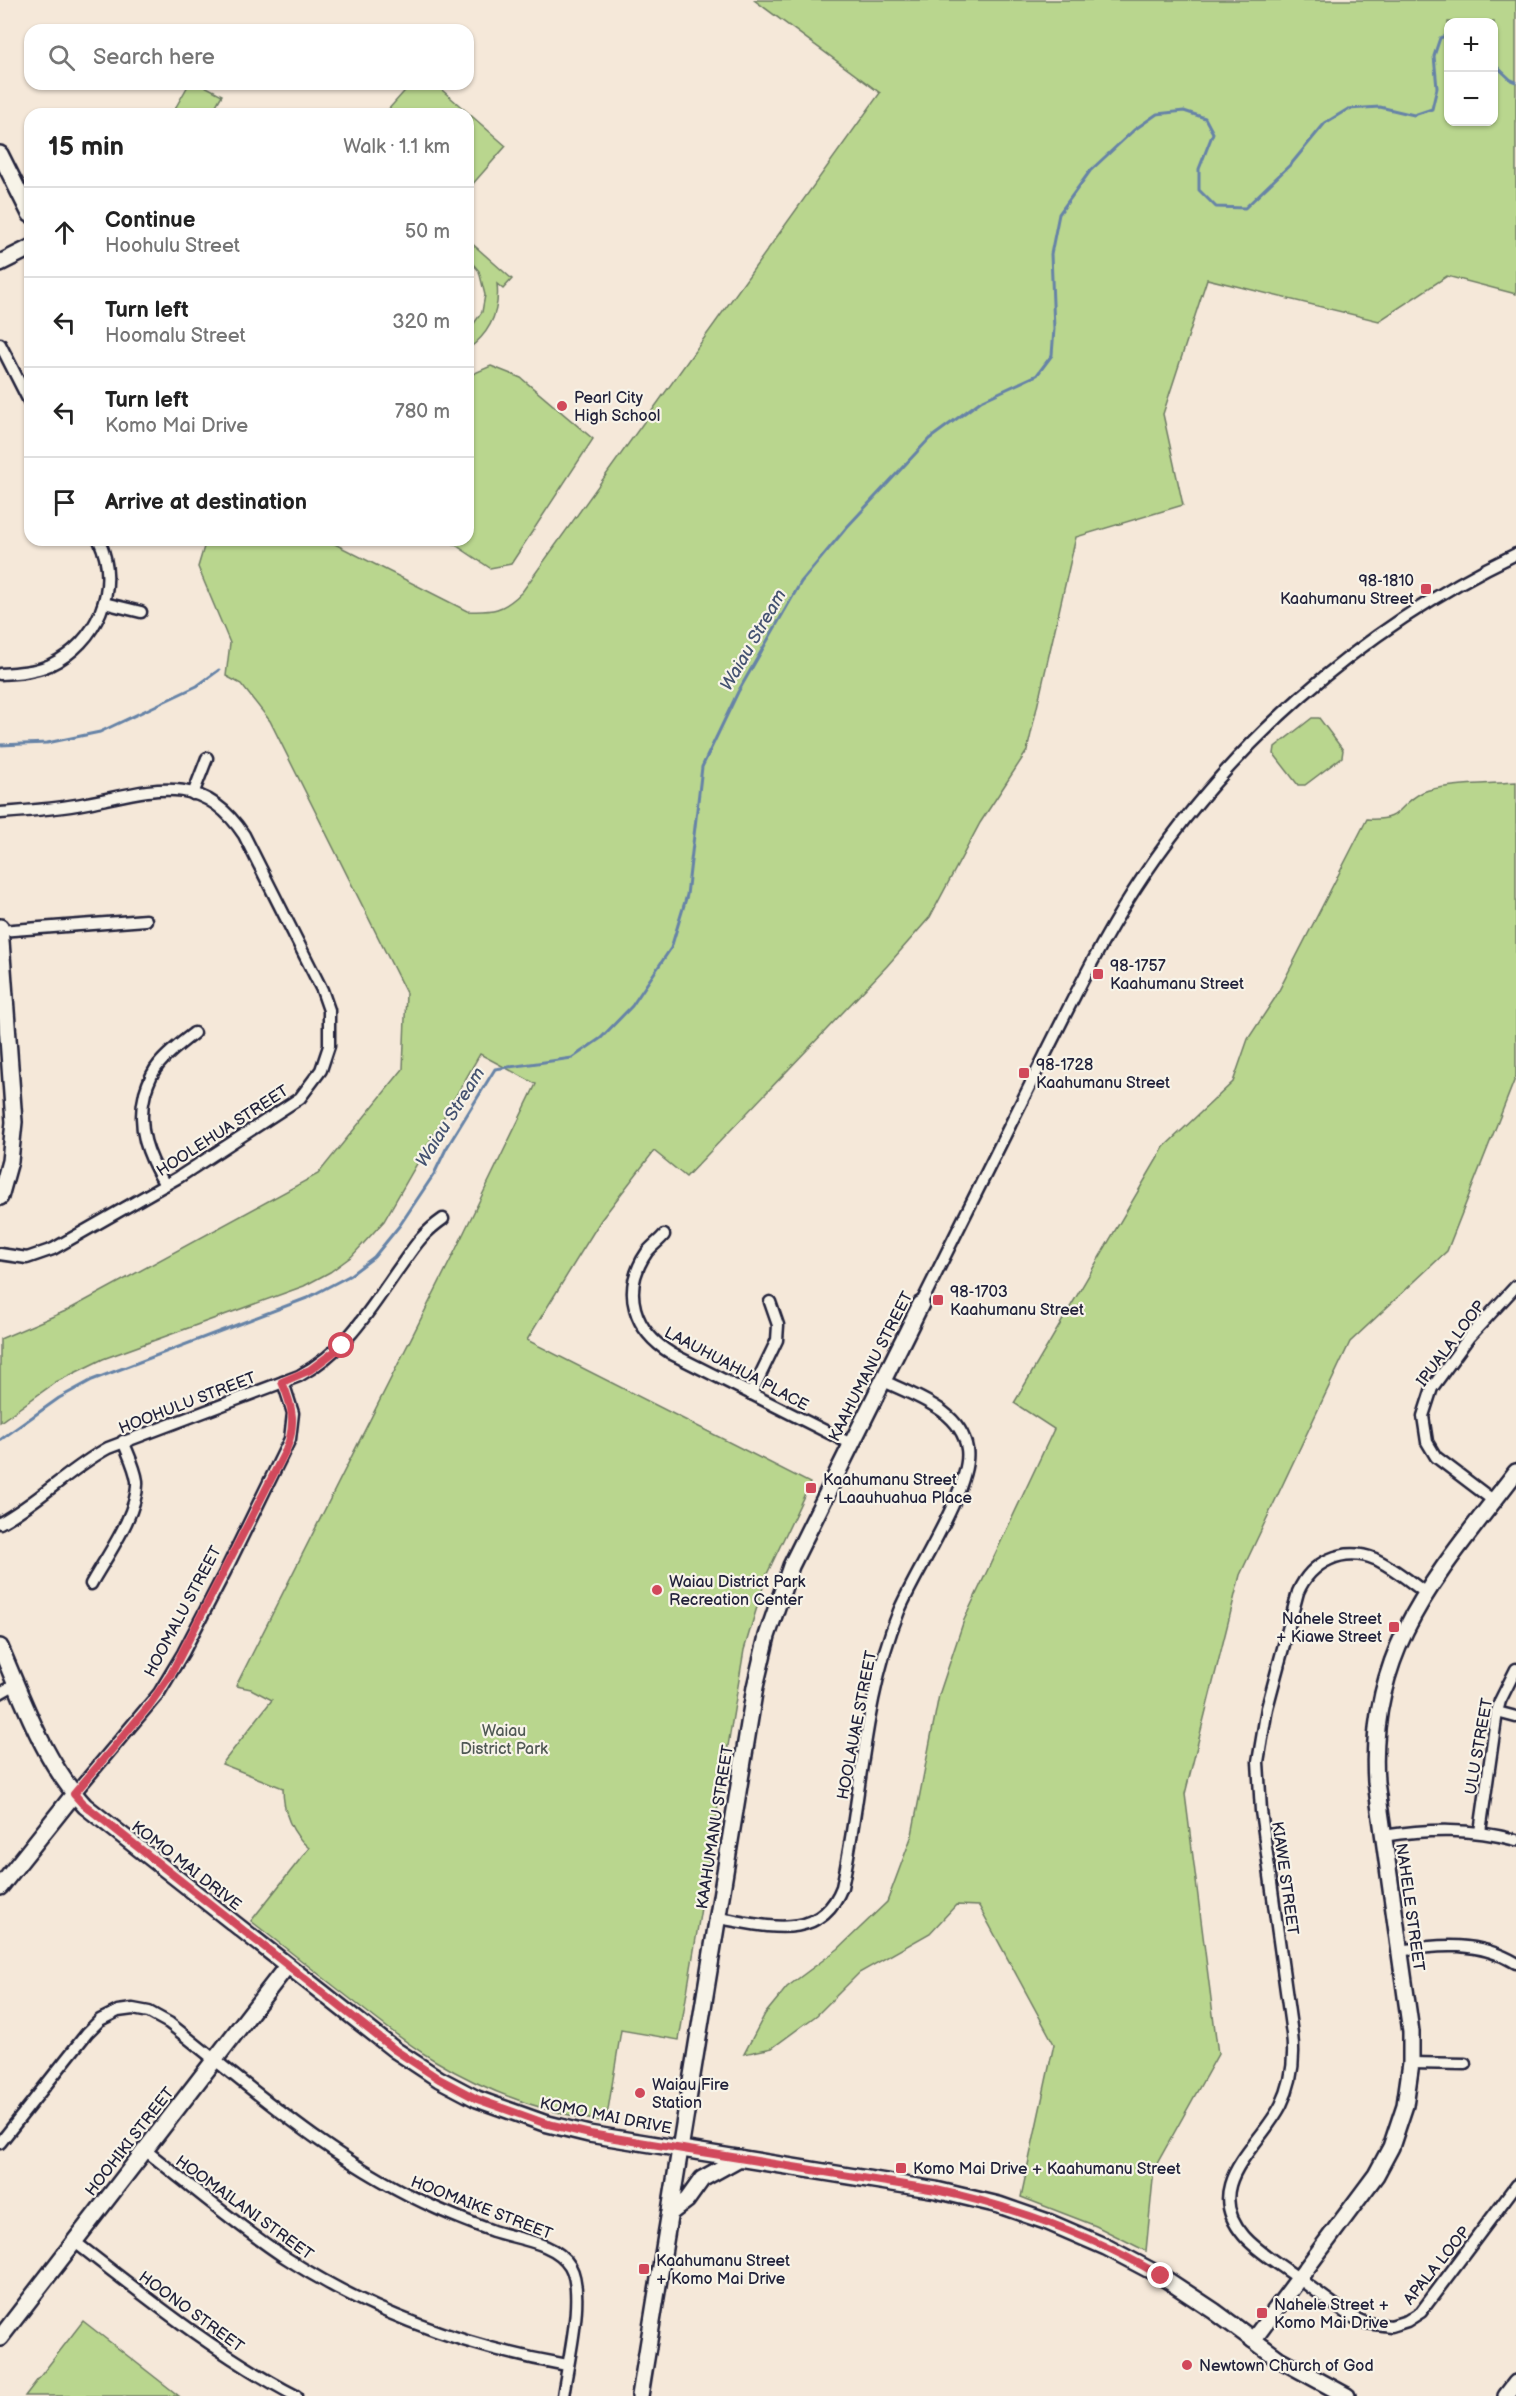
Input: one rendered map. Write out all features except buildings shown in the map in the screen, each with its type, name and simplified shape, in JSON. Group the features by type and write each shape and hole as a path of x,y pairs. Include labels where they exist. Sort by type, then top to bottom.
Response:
{"street":[{"path":"0,154 24,202"},
{"path":"0,263 24,251"},
{"path":"0,344 24,391"},
{"path":"0,674 29,672 62,659 87,636 104,603 107,573 101,546"},
{"name":"KAAHUMANU STREET","path":"640,2396 755,1687 767,1636 791,1566 1096,955 1133,892 1187,816 1244,751 1320,680 1386,629 1431,599 1516,554"},
{"path":"104,603 141,612"},
{"path":"193,794 207,758"},
{"name":"HOOLEHUA STREET","path":"0,813 65,807 157,788 180,790 218,806 230,816 244,835 322,990 329,1010 330,1036 321,1070 300,1098 165,1185 43,1253 18,1258 0,1254"},
{"path":"0,1197 10,1161 14,1122 0,929 146,920"},
{"path":"165,1185 143,1139 141,1113 157,1066 173,1049 194,1033"},
{"name":"HOOHULU STREET","path":"0,1523 31,1505 94,1456 123,1441 310,1370 342,1346 361,1323 425,1232 443,1219"},
{"name":"LAAUHUAHUA PLACE","path":"664,1235 648,1252 635,1281 634,1305 640,1324 652,1340 661,1348 851,1444"},
{"name":"IPUALA LOOP","path":"1494,1502 1436,1457 1427,1442 1422,1416 1432,1388 1469,1337 1516,1286"},
{"path":"751,1394 777,1340 778,1325 770,1302"},
{"name":"HOOLAUAE STREET","path":"718,1918 779,1928 802,1926 822,1915 835,1901 842,1887 872,1707 885,1649 906,1596 960,1490 967,1467 964,1439 952,1419 936,1407 882,1380"},
{"name":"HOOMALU STREET","path":"0,1887 159,1693 183,1653 290,1439 293,1413 282,1382"},
{"path":"91,1584 129,1516 136,1495 135,1472 123,1441"},
{"name":"NAHELE STREET","path":"1253,2340 1367,2188 1384,2161 1402,2119 1411,2063 1411,2032 1383,1836 1375,1755 1380,1702 1397,1645 1426,1593 1516,1472"},
{"name":"KIAWE STREET","path":"1300,2279 1244,2236 1228,2206 1230,2184 1237,2168 1281,2103 1290,2079 1293,2058 1292,2034 1260,1804 1258,1762 1262,1730 1298,1592 1307,1576 1317,1566 1341,1555 1368,1557 1384,1564 1426,1593"},
{"name":"KOMO MAI DRIVE","path":"0,1647 50,1759 74,1794 94,1815 395,2050 439,2079 477,2099 565,2128 936,2190 1032,2216 1089,2239 1147,2268 1206,2305 1294,2368 1347,2396"},
{"name":"ULU STREET","path":"1479,1832 1497,1712 1516,1669"},
{"path":"0,1693 16,1684"},
{"path":"1497,1712 1516,1717"},
{"path":"1383,1836 1444,1829 1479,1832 1516,1840"},
{"path":"1399,1951 1438,1945 1467,1946 1495,1953 1516,1963"},
{"name":"HOOHIKI STREET","path":"0,2338 287,1966"},
{"name":"HOOMAIKE STREET","path":"0,2143 87,2032 100,2020 118,2011 140,2009 159,2017 317,2140 377,2179 440,2210 543,2246 565,2259 575,2277 577,2294 562,2396"},
{"path":"1411,2063 1465,2064"},
{"name":"HOOMAILANI STREET","path":"145,2150 263,2242 339,2290 400,2319 466,2343 567,2366"},
{"path":"670,2213 687,2200 702,2179 740,2158"},
{"name":"APALA LOOP","path":"1300,2279 1358,2321 1391,2326 1407,2322 1429,2304 1516,2186"},
{"name":"HOONO STREET","path":"75,2242 204,2341 296,2396"}],"green space":[{"name":"Waiau District Park","path":"754,0 1516,0 1516,294 1447,276 1379,321 1207,279 1163,414 1183,505 1076,537 1027,751 980,823 930,917 887,966 686,1177 654,1151 601,1220 527,1340 810,1483 767,1574 744,1650 679,2040 621,2030 606,2122 561,2113 517,2100 454,2071 402,2039 251,1921 309,1848 292,1828 284,1805 283,1788 222,1764 272,1700 251,1689 236,1686 455,1251 536,1084 480,1054 384,1221 352,1256 330,1272 304,1286 103,1359 56,1382 0,1422 0,1339 68,1310 318,1174 403,1069 406,993 270,721 241,684 226,676 230,643 198,567 204,546 339,546 467,611 497,609 522,592 880,93"},
{"path":"186,90 212,90 222,95 214,108 175,108"},
{"path":"406,90 442,90 462,108 390,108"},
{"path":"474,118 506,146 474,183"},
{"path":"474,245 512,279 503,289 497,284 497,303 492,321 474,344 474,323 482,312 485,295 479,271 474,265"},
{"path":"491,366 521,378 593,439 511,564 490,568 457,546 474,546 474,373"},
{"path":"1312,718 1319,718 1343,750 1342,757 1305,785 1298,785 1274,754 1275,747"},
{"path":"1516,782 1516,1076 1447,1251 1350,1342 1240,1575 1185,1794 1218,2054 1154,2169 1146,2251 1096,2226 1021,2197 1054,2044 979,1906 956,1905 930,1933 859,1973 817,2015 772,2048 744,2054 765,2014 787,1987 838,1949 887,1902 912,1835 939,1695 964,1620 1054,1429 1014,1403 1164,1147 1233,1082 1248,1039 1275,998 1367,819 1388,818 1399,812 1414,797 1431,789"},
{"path":"83,2321 179,2396 25,2396"}],"waterway":[{"name":"Waiau Stream","path":"0,1440 59,1398 92,1380 307,1298 349,1276 374,1257 400,1225 434,1174 446,1149 495,1069 572,1058 601,1038 632,1006 671,948 687,895 702,767 738,692 801,582 847,527 929,439 981,401 1037,375 1052,355 1054,329 1051,254 1059,214 1090,171 1134,130 1157,114 1184,111 1205,118 1213,133 1199,169 1199,190 1216,207 1245,208 1292,163 1325,123 1348,109 1380,107 1414,115 1432,109 1437,88 1434,56 1440,38 1444,36"},
{"name":"Waiau Stream","path":"1498,68 1516,82"},
{"path":"0,745 47,743 100,732 197,686 219,670"}],"place":[{"name":"Pearl City High School","path":"562,406"},
{"name":"98-1810 Kaahumanu Street","path":"1426,589"},
{"name":"98-1757 Kaahumanu Street","path":"1098,974"},
{"name":"98-1728 Kaahumanu Street","path":"1024,1073"},
{"name":"98-1703 Kaahumanu Street","path":"938,1300"},
{"name":"Kaahumanu Street + Laauhuahua Place","path":"811,1488"},
{"name":"Waiau District Park Recreation Center","path":"657,1590"},
{"name":"Nahele Street + Kiawe Street","path":"1394,1627"},
{"name":"Waiau Fire Station","path":"640,2093"},
{"name":"Komo Mai Drive + Kaahumanu Street","path":"901,2168"},
{"name":"Kaahumanu Street + Komo Mai Drive","path":"644,2269"},
{"name":"Nahele Street + Komo Mai Drive","path":"1262,2313"},
{"name":"Newtown Church of God","path":"1187,2365"}],"route":[{"path":"342,1346 310,1370 282,1382 293,1413 293,1428 286,1450 171,1674 148,1707 74,1794 94,1815 395,2050 420,2068 477,2099 544,2123 590,2134 936,2190 972,2198 999,2205 1068,2230 1133,2260 1161,2276"}]}
